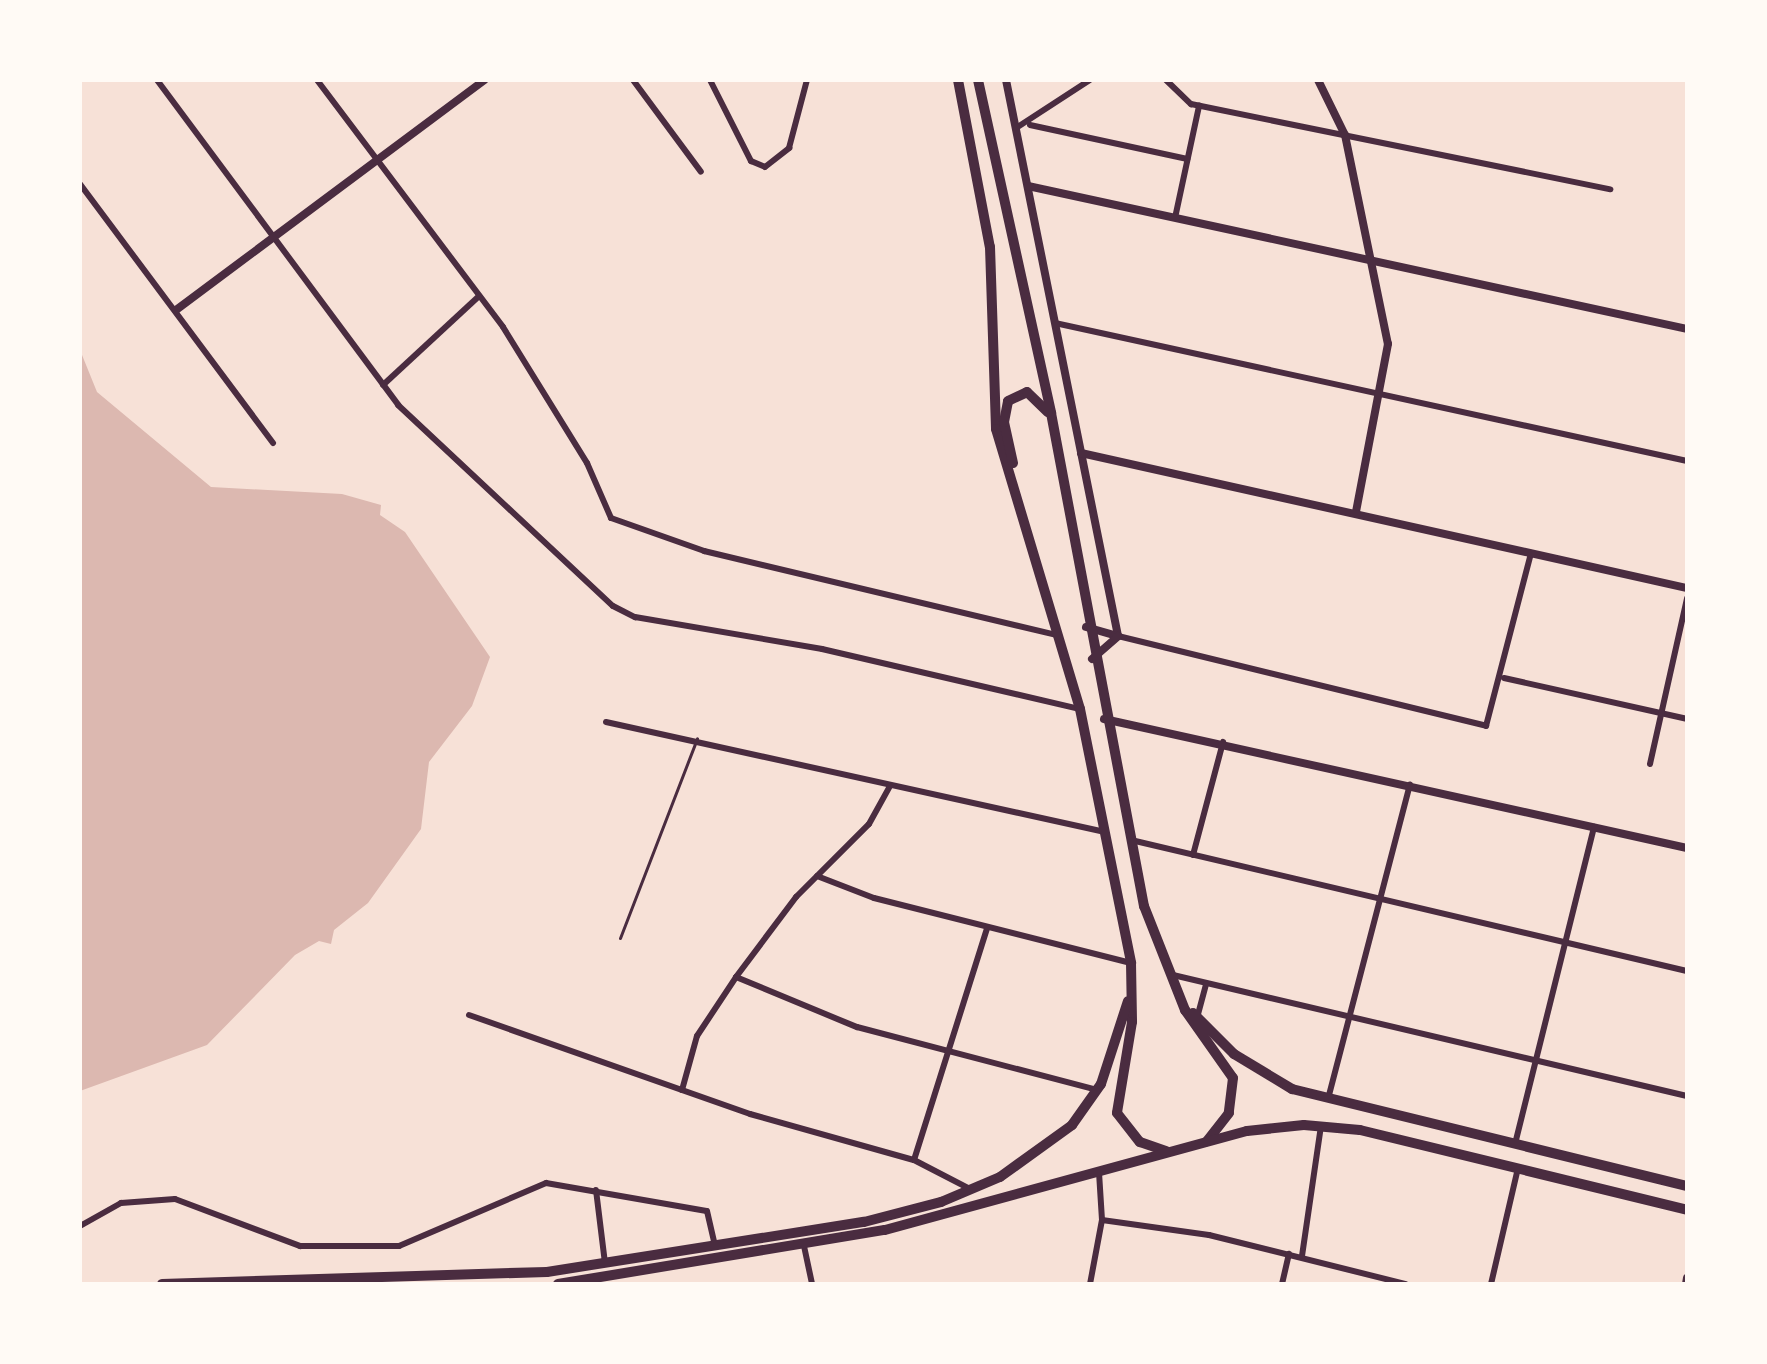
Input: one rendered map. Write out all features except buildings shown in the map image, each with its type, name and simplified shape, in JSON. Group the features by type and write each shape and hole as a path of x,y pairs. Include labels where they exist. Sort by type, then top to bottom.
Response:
{"main road":[{"path":"958,80 990,247 993,413 1080,709 1131,963 1132,979 1117,1113 1140,1142 1172,1151"},
{"path":"978,80 1053,425 1086,627 1127,839 1169,974 1233,1078 1229,1113 1206,1142"},
{"path":"1024,511 1004,422 1008,401 1020,392 1034,395 1053,425"},
{"path":"1169,974 1197,1018 1249,1065 1328,1099 1687,1186"},
{"path":"162,1284 496,1276 605,1263 864,1222 972,1190 1060,1136 1097,1090 1132,979"},
{"path":"558,1284 606,1280 804,1246 1206,1142 1321,1125 1518,1168 1687,1210"}],"street":[{"path":"157,80 383,385 450,461 626,613 1080,709"},
{"path":"317,80 479,296 549,396 603,508 622,526 1060,636"},
{"path":"633,80 701,172"},
{"path":"710,80 751,161 765,167 789,148 807,80"},
{"path":"1006,80 1118,636"},
{"path":"1030,125 1090,80"},
{"path":"1166,80 1199,106 1610,189"},
{"path":"1318,80 1345,135 1388,344 1382,394 1356,512"},
{"path":"176,310 480,81"},
{"path":"1175,218 1199,106"},
{"path":"1016,128 1030,125 1187,159"},
{"path":"80,184 273,443"},
{"path":"1028,186 1687,329"},
{"path":"383,385 479,296"},
{"path":"1055,323 1687,461"},
{"path":"1081,453 1687,588"},
{"path":"1086,627 1481,726 1492,721 1531,553"},
{"path":"1650,764 1687,598"},
{"path":"1092,659 1118,636"},
{"path":"1504,678 1687,719"},
{"path":"1104,719 1223,742 1687,848"},
{"path":"606,722 697,738 890,786 1105,832"},
{"path":"1193,855 1223,742"},
{"path":"1328,1099 1410,785"},
{"path":"682,1090 697,1036 736,977 817,876 869,824 890,786"},
{"path":"1515,1144 1594,827"},
{"path":"1127,839 1687,971"},
{"path":"817,876 987,928 1131,963"},
{"path":"914,1160 987,928"},
{"path":"1169,974 1687,1096"},
{"path":"736,977 857,1027 1097,1090"},
{"path":"1197,1018 1206,984"},
{"path":"469,1015 682,1090 914,1160 972,1190"},
{"path":"1302,1256 1321,1125"},
{"path":"1491,1284 1518,1168"},
{"path":"1090,1284 1102,1220 1099,1172"},
{"path":"80,1226 121,1203 175,1199 300,1246 399,1246 533,1185 596,1190 712,1213 715,1245"},
{"path":"596,1190 605,1263"},
{"path":"1102,1220 1302,1256 1406,1284"},
{"path":"804,1246 812,1284"},
{"path":"1282,1284 1289,1254"}],"lane":[{"path":"620,938 697,738"}],"shaded area":[{"path":"80,350 97,392 211,487 342,494 381,505 380,515 405,532 490,657 472,706 429,762 421,829 368,903 334,930 331,944 319,941 295,955 207,1045 80,1091"}]}
